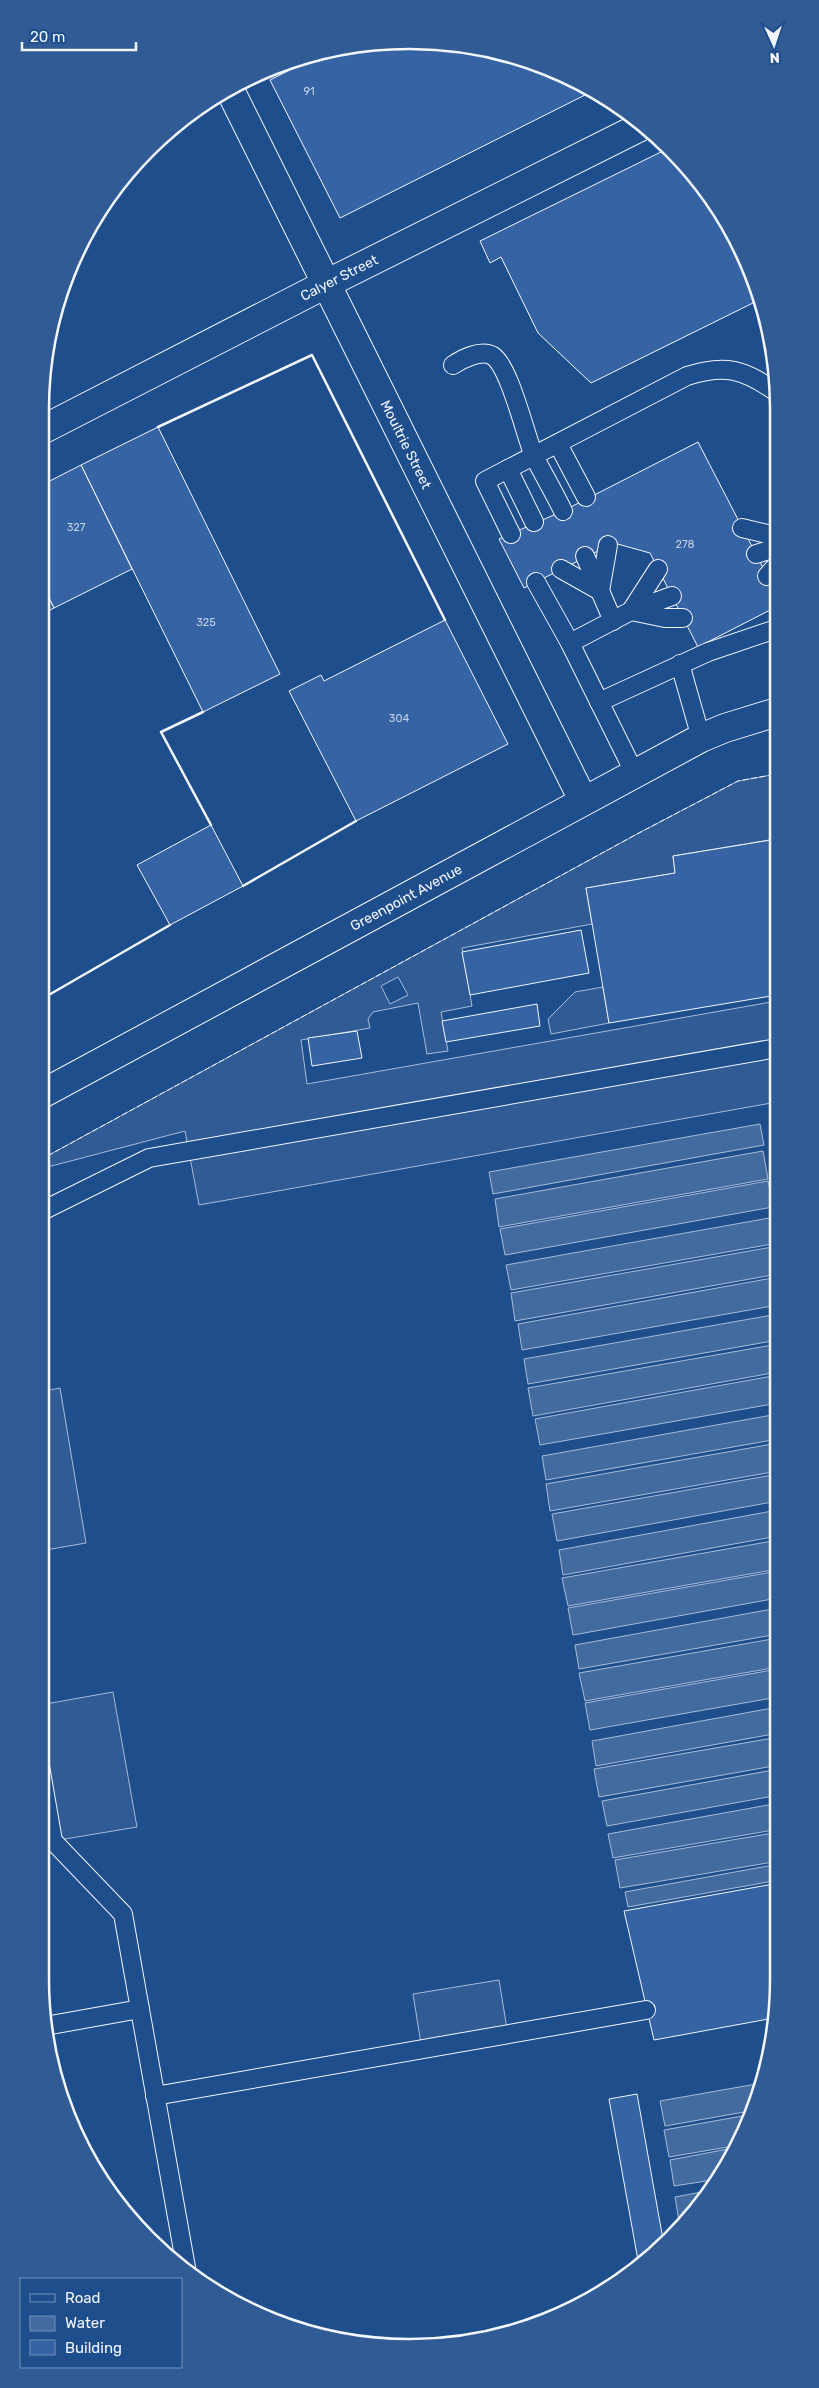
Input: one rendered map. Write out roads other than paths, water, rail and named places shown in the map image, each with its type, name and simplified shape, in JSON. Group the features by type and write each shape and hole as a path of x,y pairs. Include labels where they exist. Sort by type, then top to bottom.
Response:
{"street":[{"name":"Moultrie Street","path":"233,95 584,800"},
{"name":"Calyer Street","path":"49,426 326,284 637,130"},
{"name":"Greenpoint Avenue","path":"49,1090 701,738 725,728 770,714"}],"lane":[{"path":"453,365 464,358 483,354 492,356 496,360 508,382 534,456 563,511"},
{"path":"511,534 485,481 687,376 710,369 736,370 769,388"},
{"path":"558,444 586,498"},
{"path":"508,470 534,522"},
{"path":"742,528 770,535"},
{"path":"600,591 608,546"},
{"path":"756,554 770,550"},
{"path":"586,556 613,621"},
{"path":"561,569 600,591"},
{"path":"631,611 658,569"},
{"path":"536,582 570,642 635,774"},
{"path":"570,642 631,611 672,596"},
{"path":"631,611 665,618 683,618"},
{"path":"599,702 708,652 770,631"},
{"path":"680,664 701,738"},
{"path":"49,1208 149,1158 770,1049"},
{"path":"49,1818 53,1841 123,1914 185,2261"},
{"path":"52,2025 140,2009"},
{"path":"155,2096 646,2010"}],"water":[{"path":"760,1124 764,1145 493,1194 489,1172"},
{"path":"763,1151 768,1179 499,1227 495,1199"},
{"path":"768,1181 770,1191 770,1208 505,1255 500,1229"},
{"path":"770,1218 770,1244 511,1290 506,1265"},
{"path":"770,1247 770,1275 515,1321 511,1293"},
{"path":"770,1278 770,1306 522,1350 518,1324"},
{"path":"770,1315 770,1341 528,1384 524,1359"},
{"path":"770,1345 770,1373 533,1416 528,1388"},
{"path":"770,1376 770,1404 540,1445 535,1419"},
{"path":"770,1415 770,1440 546,1480 542,1456"},
{"path":"770,1444 770,1472 550,1511 546,1484"},
{"path":"770,1475 770,1502 557,1541 552,1514"},
{"path":"770,1511 770,1537 563,1575 559,1550"},
{"path":"770,1541 770,1570 568,1606 562,1578"},
{"path":"770,1572 770,1599 573,1635 568,1608"},
{"path":"770,1609 770,1635 579,1669 575,1645"},
{"path":"770,1639 770,1668 585,1701 579,1673"},
{"path":"770,1670 770,1698 590,1730 585,1703"},
{"path":"770,1708 770,1735 596,1766 592,1741"},
{"path":"770,1739 770,1767 599,1797 594,1769"},
{"path":"770,1771 770,1797 607,1826 602,1801"},
{"path":"770,1805 770,1831 613,1858 608,1834"},
{"path":"770,1834 770,1863 620,1888 615,1860"},
{"path":"770,1866 770,1882 628,1907 625,1892"},
{"path":"754,2084 745,2112 665,2126 660,2101"},
{"path":"743,2116 728,2147 669,2157 664,2130"},
{"path":"727,2149 708,2181 674,2186 670,2160"},
{"path":"700,2192 679,2219 675,2197"}]}
